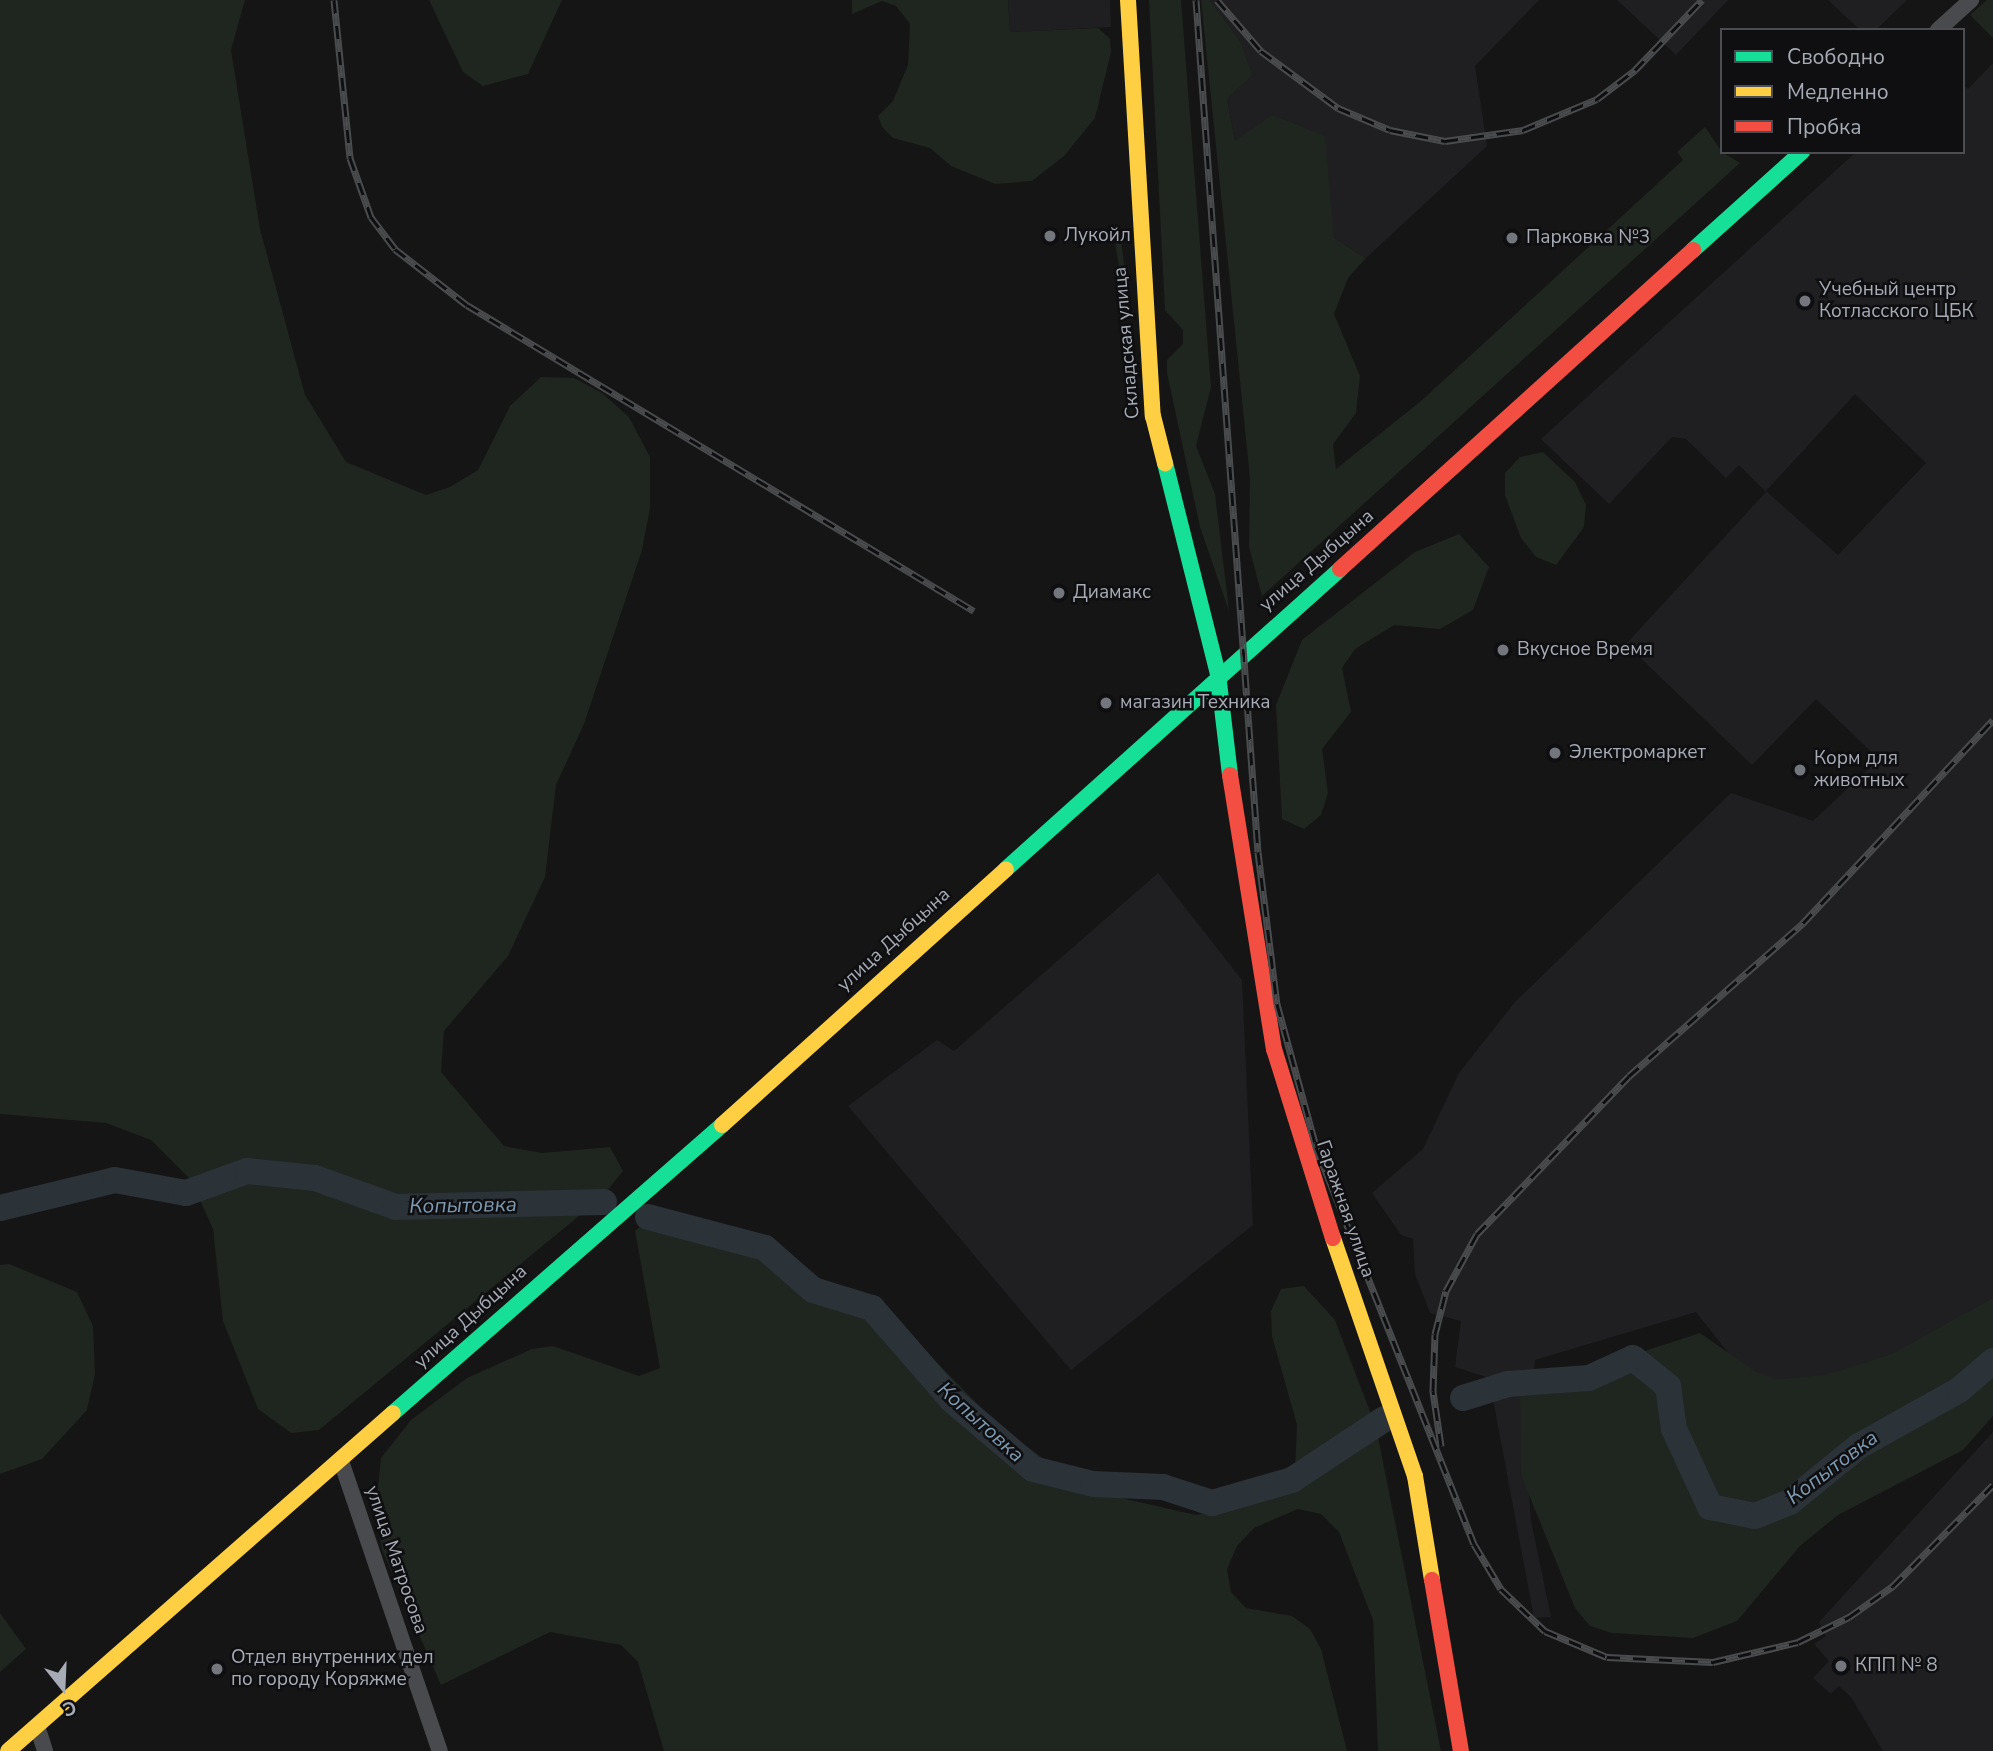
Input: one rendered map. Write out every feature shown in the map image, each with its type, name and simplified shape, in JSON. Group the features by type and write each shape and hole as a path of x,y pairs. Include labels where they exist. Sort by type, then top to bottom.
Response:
{"street":[{"name":"Складская улица","path":"1128,0 1153,416 1218,674"},
{"path":"1940,28 1971,0"},
{"name":"улица Дыбцына","path":"8,1751 341,1461 1218,674 1442,481 1800,154"},
{"name":"Гаражная улица","path":"1218,674 1235,821 1274,1049 1292,1118 1415,1476 1461,1751"},
{"name":"улица Матросова","path":"341,1461 440,1751"},
{"path":"37,1726 45,1751"}],"shaded area":[{"path":"0,0 245,0 231,50 260,229 305,395 346,462 426,495 450,487 478,470 510,406 541,377 574,378 602,393 629,417 650,457 650,508 642,550 584,724 556,785 545,877 508,956 444,1031 441,1072 504,1146 542,1153 610,1147 623,1171 602,1197 319,1430 291,1433 258,1409 223,1321 213,1229 191,1180 151,1140 106,1123 0,1114"},
{"path":"429,0 562,0 528,74 483,86 463,72"},
{"path":"852,0 1008,0 1010,32 1098,28 1110,39 1111,52 1095,118 1064,156 1032,181 995,184 951,166 930,148 893,138 882,127 878,116 893,101 908,65 910,24 896,6 882,1 852,14"},
{"path":"1008,0 1110,0 1111,27 1010,32"},
{"path":"1149,0 1181,0 1211,387 1196,446 1215,494 1229,611 1200,527 1167,373 1167,360 1183,344 1183,330 1165,310"},
{"path":"1201,0 1210,0 1240,41 1252,75 1227,99 1235,141 1272,115 1325,136 1334,238 1366,258 1348,278 1334,314 1360,376 1356,413 1333,444 1336,469 1421,401 1683,160 1677,152 1705,127 1720,149 1720,154 1725,154 1740,163 1262,596 1249,547 1250,478"},
{"path":"1210,0 1539,0 1475,66 1487,146 1366,258 1334,238 1235,141 1227,99 1240,41"},
{"path":"1617,0 1728,0 1676,55"},
{"path":"1828,0 1907,0 1878,28 1858,28"},
{"path":"1987,0 1993,0 1993,38 1970,15"},
{"path":"1993,63 1993,1352 1789,1430 1696,1312 1535,1360 1527,1465 1531,1521 1551,1617 1534,1618 1489,1378 1455,1367 1461,1321 1430,1313 1415,1274 1413,1239 1401,1235 1372,1193 1423,1149 1459,1073 1515,1002 1731,793 1813,821 1879,759 1816,699 1752,765 1626,644 1766,492 1739,465 1726,478 1686,439 1672,437 1609,504 1541,439 1854,154 1965,154 1965,87 1968,89","holes":["1855,394 1926,463 1838,555 1766,491"]},
{"path":"1119,225 1128,294 1124,298 1113,230"},
{"path":"1543,452 1575,482 1586,505 1584,527 1556,565 1536,557 1521,538 1505,495 1505,473 1520,457"},
{"path":"1459,534 1489,567 1473,610 1440,629 1394,625 1355,649 1342,668 1351,712 1322,749 1328,793 1321,815 1304,829 1282,819 1276,705 1302,640 1415,552"},
{"path":"1158,873 1242,980 1253,1225 1071,1370 848,1106 937,1040 954,1051"},
{"path":"675,1216 828,1283 910,1335 998,1425 1086,1490 1196,1515 1261,1502 1281,1491 1295,1470 1297,1425 1272,1336 1271,1311 1281,1289 1304,1286 1335,1320 1376,1427 1441,1751 1378,1751 1373,1620 1339,1532 1321,1514 1298,1509 1254,1528 1237,1546 1227,1569 1231,1592 1246,1608 1292,1616 1310,1629 1321,1649 1347,1751 664,1751 638,1662 621,1645 550,1632 441,1685 382,1550 376,1506 381,1458 411,1420 467,1378 532,1349 553,1346 639,1376 660,1368 635,1231 652,1217"},
{"path":"9,1264 77,1292 93,1326 95,1374 87,1410 42,1459 0,1474 0,1265"},
{"path":"1993,1298 1993,1416 1963,1450 1838,1515 1800,1546 1737,1621 1693,1638 1612,1633 1590,1626 1575,1608 1521,1475 1520,1378 1586,1370 1700,1333 1756,1372 1777,1379 1825,1375 1892,1354"},
{"path":"1993,1432 1993,1751 1883,1751 1851,1697 1839,1686 1831,1694 1813,1678 1829,1661 1814,1644 1826,1636 1819,1622"},
{"path":"0,1613 26,1649 0,1672"}],"waterway":[{"name":"Копытовка","path":"0,1208 115,1180 186,1193 247,1171 315,1178 396,1207 604,1202"},
{"name":"Копытовка","path":"648,1217 765,1248 813,1290 872,1308 952,1400 1033,1469 1093,1484 1163,1487 1212,1503 1292,1480 1384,1419"},
{"name":"Копытовка","path":"1463,1398 1508,1384 1589,1378 1633,1358 1668,1386 1674,1429 1710,1507 1755,1516 1790,1502 1859,1446 1959,1390 1993,1361"}],"railway":[{"path":"334,0 350,158 371,217 395,249 467,305 974,611"},
{"path":"1196,0 1258,852 1277,1004 1316,1147 1474,1544 1501,1589 1545,1631 1607,1657 1713,1662 1798,1642 1849,1617 1893,1586 1993,1485"},
{"path":"1217,0 1261,51 1338,108 1390,130 1445,141 1523,130 1597,99 1635,70 1702,0"},
{"path":"1441,1446 1433,1391 1435,1334 1446,1291 1477,1234 1629,1076 1803,923 1993,720"}],"traffic: fast":[{"path":"1693,250 1800,154"},
{"path":"1165,463 1218,674 1230,775"},
{"path":"1006,869 1340,569"},
{"path":"393,1413 722,1125"}],"traffic: slow":[{"path":"1128,0 1153,416 1165,463"},
{"path":"722,1125 1006,869"},
{"path":"1333,1238 1415,1476 1432,1580"},
{"path":"8,1751 393,1413"}],"traffic: jam":[{"path":"1340,569 1693,250"},
{"path":"1230,775 1274,1049 1333,1238"},
{"path":"1432,1580 1461,1751"}],"place":[{"name":"Лукойл","path":"1050,236"},
{"name":"Парковка №3","path":"1512,238"},
{"name":"Учебный центр Котласского ЦБК","path":"1805,301"},
{"name":"Диамакс","path":"1059,593"},
{"name":"Вкусное Время","path":"1503,650"},
{"name":"магазин Техника","path":"1106,703"},
{"name":"Электромаркет","path":"1555,753"},
{"name":"Корм для животных","path":"1800,770"},
{"name":"КПП № 8","path":"1841,1666"},
{"name":"Отдел внутренних дел по городу Коряжме","path":"217,1669"}]}
